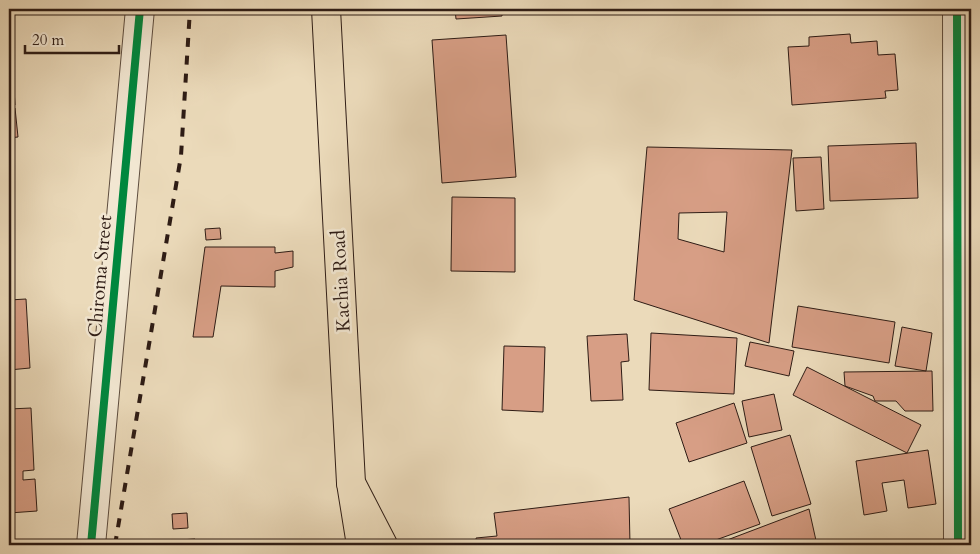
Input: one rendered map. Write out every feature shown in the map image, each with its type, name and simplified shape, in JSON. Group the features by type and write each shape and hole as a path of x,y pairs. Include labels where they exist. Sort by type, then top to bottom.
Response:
{"main road":[{"name":"Kachia Road","path":"326,9 351,482 383,545"},
{"path":"351,482 361,545"}],"street":[{"name":"Chiroma Street","path":"92,545 140,9"},
{"path":"957,9 958,545"}],"building":[{"path":"455,9 502,9 502,16 456,19"},
{"path":"791,9 876,9 791,13"},
{"path":"850,34 851,43 877,41 878,55 895,54 898,90 885,91 886,98 792,105 788,47 809,46 809,37"},
{"path":"506,35 516,177 442,183 432,40"},
{"path":"9,57 12,57 15,105 9,105"},
{"path":"15,108 18,137 9,138 9,109"},
{"path":"916,143 918,198 830,201 828,146"},
{"path":"647,147 792,150 769,343 634,300","holes":["727,212 724,252 678,239 679,213"]},
{"path":"821,157 824,209 796,211 793,158"},
{"path":"452,197 515,198 515,272 451,271"},
{"path":"220,228 221,239 206,240 205,229"},
{"path":"205,247 275,247 275,253 293,251 293,267 275,271 275,287 221,286 213,337 193,337"},
{"path":"26,299 30,368 9,370 9,300"},
{"path":"798,306 895,322 889,363 792,347"},
{"path":"902,327 932,333 926,371 895,366"},
{"path":"651,333 737,338 734,394 649,390"},
{"path":"627,334 629,361 621,362 623,400 591,401 587,336"},
{"path":"750,342 794,351 789,376 745,366"},
{"path":"504,346 545,347 543,412 502,410"},
{"path":"807,367 921,425 907,453 793,395"},
{"path":"932,371 933,411 905,411 896,401 875,401 873,396 845,386 844,372"},
{"path":"774,394 782,430 749,437 742,401"},
{"path":"734,403 747,443 689,462 676,423"},
{"path":"31,408 34,470 23,471 23,480 35,479 37,511 9,513 9,409"},
{"path":"790,435 811,504 772,516 751,447"},
{"path":"928,450 936,504 908,508 904,480 882,483 887,511 864,515 856,461"},
{"path":"744,481 760,524 702,545 683,545 669,509"},
{"path":"629,497 630,545 477,545 476,538 497,536 494,513"},
{"path":"809,509 817,545 714,545"},
{"path":"187,513 188,528 173,529 172,514"},
{"path":"195,539 196,545 179,545 179,540"}],"railway":[{"path":"115,545 181,156 190,9"}],"cycle path":[{"path":"91,545 140,9"},
{"path":"957,9 958,545"}]}
